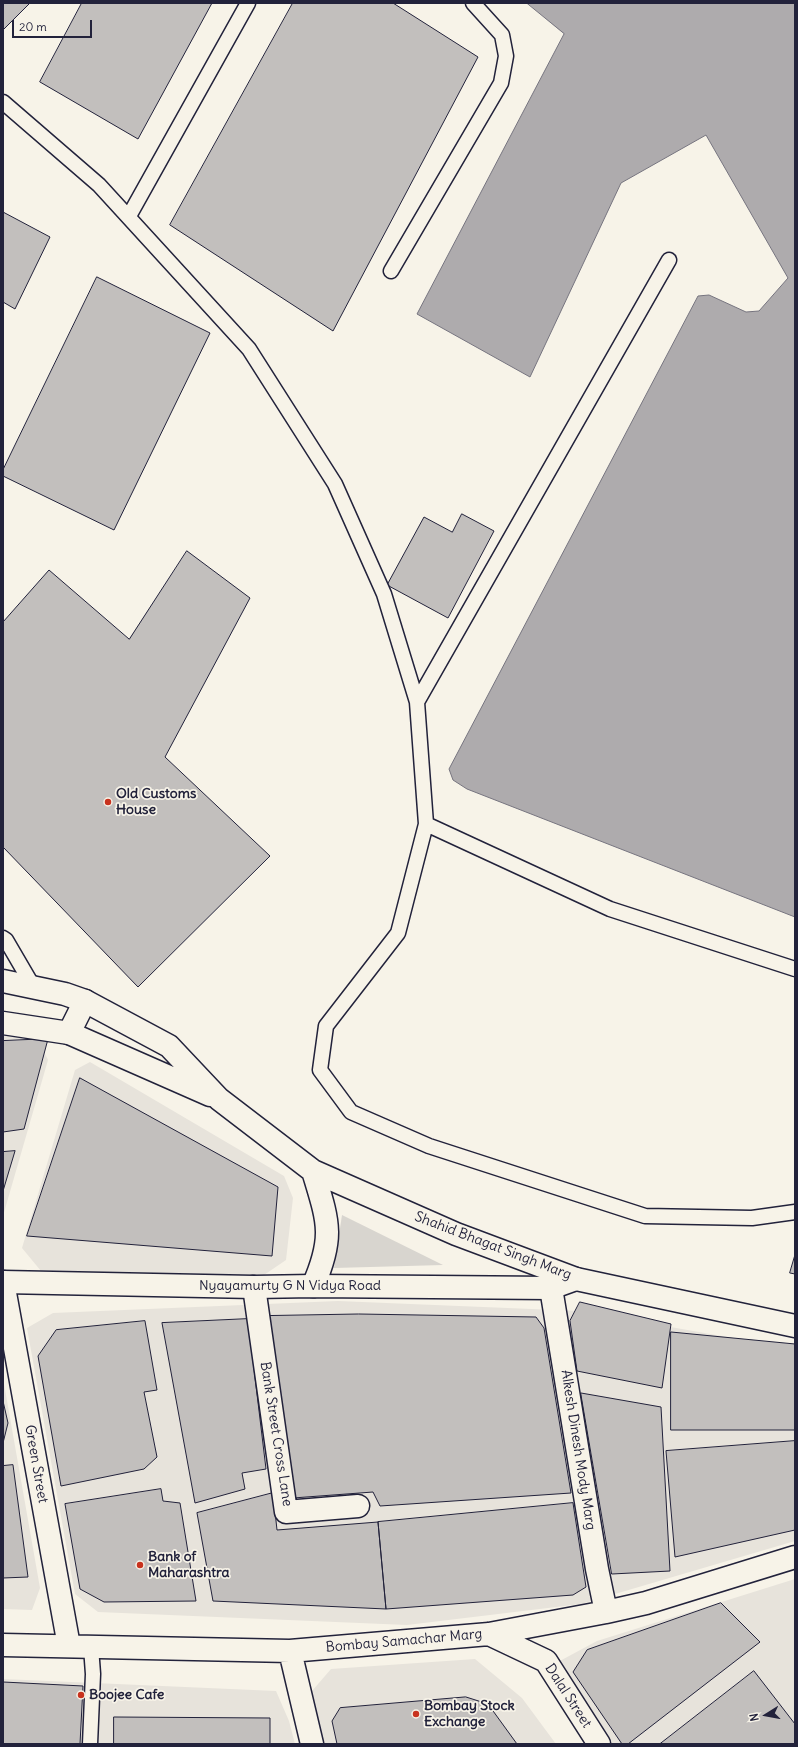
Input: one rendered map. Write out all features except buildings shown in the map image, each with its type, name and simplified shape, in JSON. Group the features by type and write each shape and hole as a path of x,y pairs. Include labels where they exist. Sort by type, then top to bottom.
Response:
{"street":[{"name":"Shahid Bhagat Singh Marg","path":"3,982 85,1000 169,1046 219,1099 313,1171 456,1234 576,1279 795,1326"},
{"path":"69,1033 85,1000"},
{"name":"Shahid Bhagat Singh Marg","path":"3,1023 69,1033 219,1099"},
{"path":"313,1171 326,1214 328,1232 326,1251 313,1286"},
{"name":"Nyayamurty G N Vidya Road","path":"3,1282 254,1287 551,1288 576,1279"},
{"name":"Green Street","path":"3,1282 69,1646"},
{"name":"Bank Street Cross Lane","path":"254,1287 286,1512 358,1506"},
{"name":"Alkesh Dinesh Mody Marg","path":"551,1288 597,1568 606,1612"},
{"name":"Bombay Samachar Marg","path":"3,1645 290,1651 489,1634 646,1603 795,1557"},
{"name":"Dalal Street","path":"489,1634 546,1661 599,1744"},
{"path":"290,1651 312,1744"}],"lane":[{"path":"129,216 248,3"},
{"path":"391,271 501,83 506,56 502,35 473,3"},
{"path":"3,102 99,185 129,216 249,349 335,484 384,594 417,702 426,824 398,932 326,1026 320,1070 351,1112 429,1146 645,1216 752,1218 795,1212"},
{"path":"417,702 669,260"},
{"path":"426,824 610,909 795,969"},
{"path":"3,938 6,940 34,988"},
{"path":"90,1744 93,1674 91,1647"}],"shaded area":[{"path":"527,3 795,3 795,917 467,789 453,780 449,769 698,296 709,295 746,312 759,311 788,278 706,135 621,183 530,377 417,314 564,34"},
{"path":"35,1033 48,1060 3,1216 3,1035"},
{"path":"90,1062 284,1176 293,1198 286,1260 264,1275 41,1271 22,1248 75,1070"},
{"path":"342,1215 443,1265 334,1268"},
{"path":"338,1301 580,1311 795,1349 795,1541 581,1604 407,1625 98,1612 75,1594 27,1328 53,1313"},
{"path":"3,1378 40,1588 32,1610 3,1609"},
{"path":"795,1579 795,1744 605,1744 556,1663 597,1641"},
{"path":"475,1659 522,1698 556,1744 324,1744 312,1691 331,1669"},
{"path":"3,1679 276,1691 289,1721 295,1744 3,1744"}],"place":[{"name":"Old Customs House","path":"108,802"},
{"name":"Bank of Maharashtra","path":"140,1565"},
{"name":"Boojee Cafe","path":"81,1695"},
{"name":"Bombay Stock Exchange","path":"416,1714"}]}
